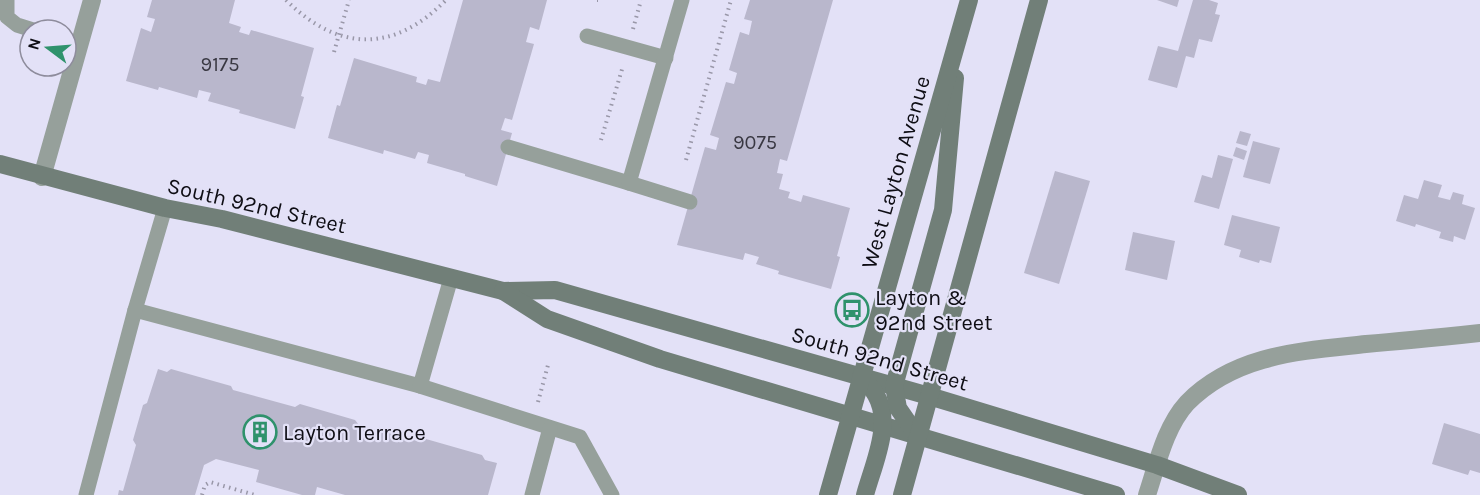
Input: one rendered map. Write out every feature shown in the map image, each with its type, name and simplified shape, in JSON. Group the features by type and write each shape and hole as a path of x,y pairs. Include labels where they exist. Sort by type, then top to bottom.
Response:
{"main road":[{"name":"West Layton Avenue","path":"828,495 969,0"},
{"path":"902,495 1039,0"},
{"path":"918,437 898,408 894,386 943,210 959,33"},
{"name":"South 92nd Street","path":"0,164 42,177 165,208 222,219 503,291 555,291 929,396 1157,465 1238,495"},
{"name":"South 92nd Street","path":"503,291 547,319 660,359 1116,495"},
{"path":"861,376 876,395 882,410 884,426 865,495"}],"street":[{"path":"78,31 92,0"},
{"path":"42,177 65,78"},
{"path":"1146,495 1168,433 1186,405 1207,386 1250,362 1290,352 1480,333"}],"lane":[{"path":"7,0 7,17 18,25"},
{"path":"629,183 682,0"},
{"path":"587,36 666,58"},
{"path":"508,147 690,202"},
{"path":"86,495 135,310 165,208"},
{"path":"420,386 451,278"},
{"path":"135,310 420,386 580,437 612,495"},
{"path":"532,495 550,428"}],"path":[{"path":"286,0 303,17 324,30 353,39 392,36 431,16 446,0"},
{"path":"334,52 349,0"},
{"path":"632,32 641,0"},
{"path":"686,160 731,0"},
{"path":"601,141 623,63"},
{"path":"532,422 548,365"},
{"path":"202,495 205,485 210,482 255,495"}],"building":[{"path":"152,0 235,0 229,23 241,27 239,32 249,35 251,30 314,48 295,129 239,113 240,110 208,101 211,93 199,90 197,98 159,87 158,90 126,81 141,28 151,32 155,19 147,17"},
{"path":"463,0 547,0 539,30 530,27 526,42 534,44 512,120 505,118 501,130 512,133 497,186 427,163 429,155 418,152 415,159 384,150 383,154 328,138 354,58 417,77 416,82 426,85 428,79 440,82"},
{"path":"750,0 833,0 787,161 780,159 777,173 783,174 779,189 790,192 788,198 801,202 803,195 850,208 831,289 778,274 779,271 756,264 759,257 745,253 743,260 677,245 705,147 716,150 719,138 710,135 726,82 734,84 737,73 729,70 740,32 749,35 752,21 744,19"},
{"path":"1157,0 1179,0 1177,7"},
{"path":"1193,0 1209,0 1218,3 1215,14 1220,15 1212,42 1199,39 1194,58 1186,56 1177,88 1148,80 1158,46 1178,51"},
{"path":"1240,131 1251,134 1247,146 1236,143"},
{"path":"1253,141 1280,148 1270,184 1243,177"},
{"path":"1236,147 1247,151 1244,160 1233,156"},
{"path":"1218,155 1233,159 1219,209 1194,202 1202,175 1212,178"},
{"path":"1055,171 1090,181 1059,284 1024,273"},
{"path":"1424,180 1442,185 1438,197 1450,200 1453,192 1464,195 1462,204 1475,208 1465,240 1454,236 1453,242 1439,238 1441,232 1416,224 1415,227 1396,221 1404,195 1418,199"},
{"path":"1232,215 1280,227 1271,263 1260,260 1259,263 1239,257 1241,250 1224,245"},
{"path":"1133,232 1175,241 1167,280 1125,270"},
{"name":"Layton Terrace","path":"158,369 167,372 171,369 231,386 233,390 295,407 300,404 355,420 359,425 421,442 426,439 482,455 485,460 497,463 488,495 345,495 317,487 315,495 302,495 256,482 259,470 216,459 204,465 195,495 118,495 119,490 123,491 136,445 133,440 143,405 147,403"},
{"path":"1444,423 1480,434 1480,473 1470,470 1468,475 1432,464"}],"place":[{"name":"Layton & 92nd Street","path":"852,310"},
{"name":"Layton Terrace","path":"260,432"}]}
